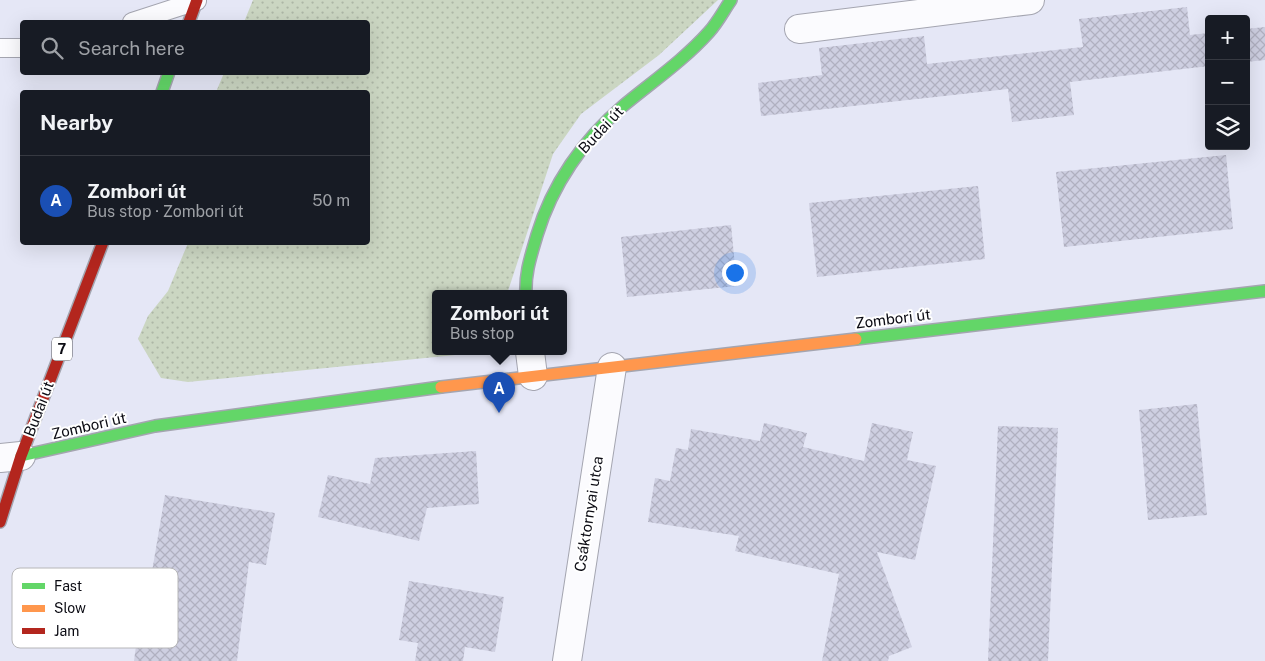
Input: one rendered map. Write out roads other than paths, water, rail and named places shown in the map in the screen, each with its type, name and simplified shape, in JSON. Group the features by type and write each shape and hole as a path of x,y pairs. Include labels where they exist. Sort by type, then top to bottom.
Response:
{"street":[{"name":"Budai út","path":"526,290 525,275 543,215 570,164 596,132 622,107 670,69 710,32 731,0"},
{"path":"799,29 1030,0"},
{"path":"190,20 197,1"},
{"path":"163,90 168,75"},
{"name":"Budai út","path":"0,522 10,457 102,245"},
{"name":"Zombori út","path":"10,457 155,426 371,395 532,364 612,367 1265,291"},
{"name":"Csáktornyai utca","path":"567,661 612,367"}],"lane":[{"path":"138,20 197,1"},
{"path":"1,51 20,48"}],"place":[{"name":"Zombori út","path":"499,413"}]}
